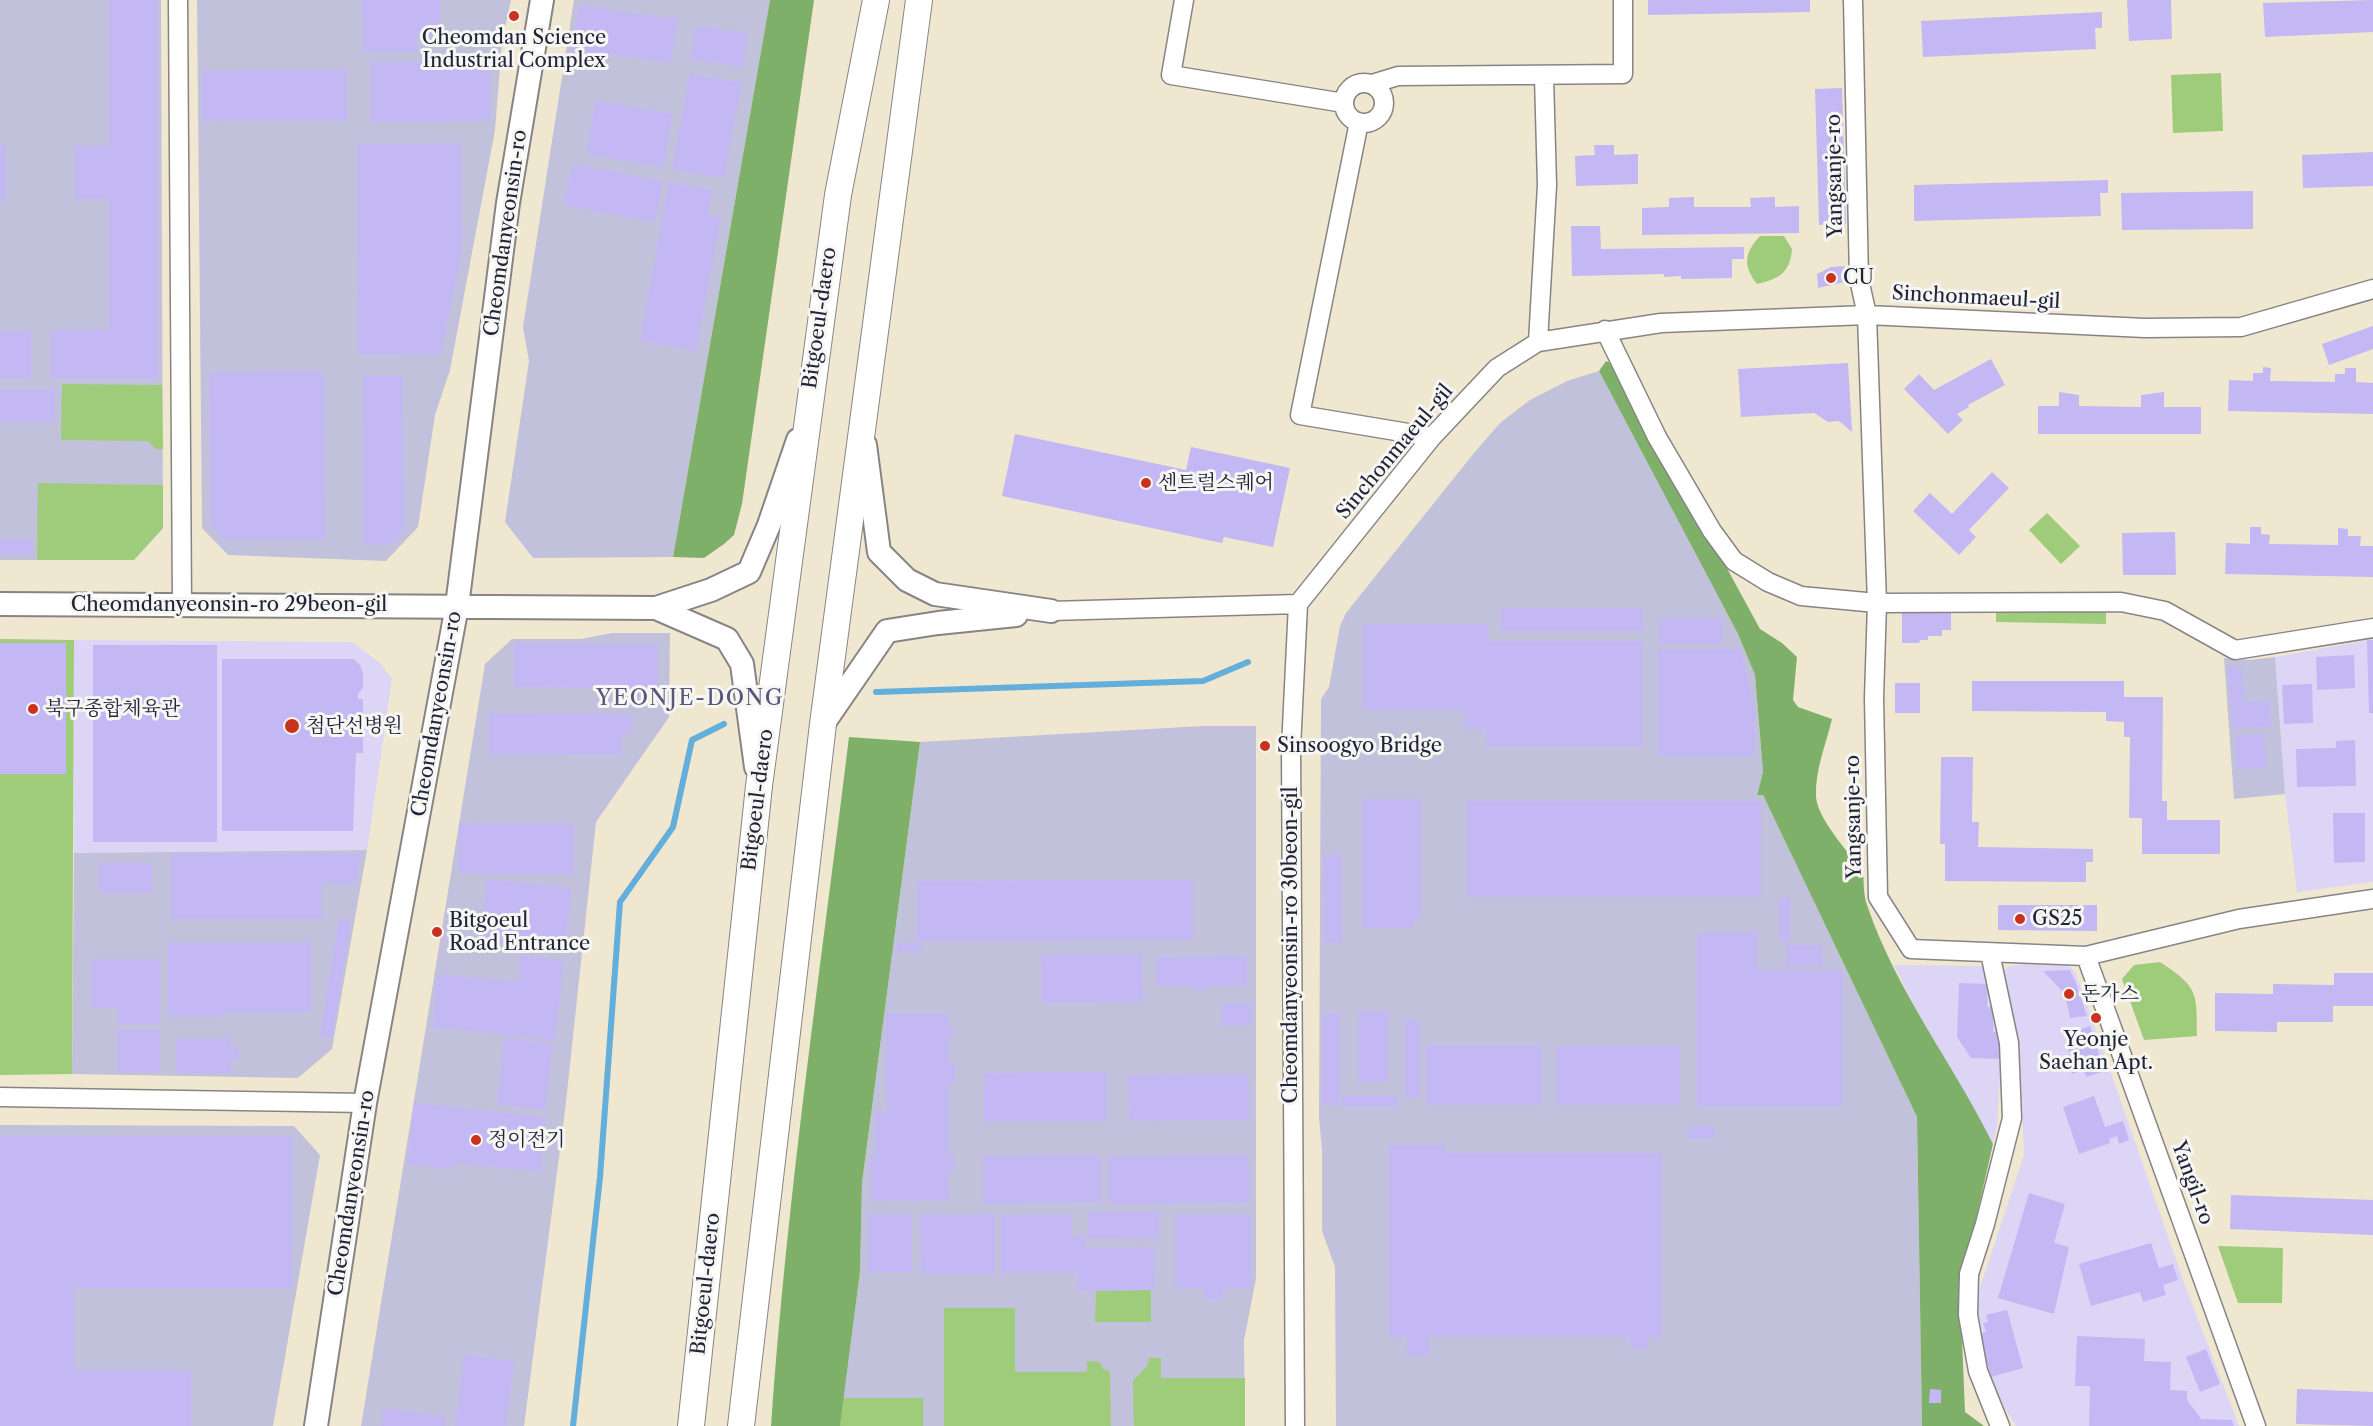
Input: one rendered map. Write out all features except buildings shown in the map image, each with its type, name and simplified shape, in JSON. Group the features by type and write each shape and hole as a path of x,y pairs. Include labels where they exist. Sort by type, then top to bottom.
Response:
{"main road":[{"path":"838,195 863,0"},
{"name":"Bitgoeul-daero","path":"691,1426 759,786 807,416 838,195 876,0"},
{"path":"741,1426 823,724 861,421 919,0"},
{"path":"892,203 933,0"}],"street":[{"path":"178,0 182,604"},
{"name":"Cheomdanyeonsin-ro","path":"316,1426 365,1103 458,606 508,203 542,0"},
{"path":"1184,0 1171,75 1344,103"},
{"path":"1372,84 1383,93 1385,106 1382,113 1372,122 1359,122 1348,115 1344,103 1353,86 1359,83 1372,84 1398,76 1545,77 1623,74 1623,0"},
{"name":"Yangsanje-ro","path":"1853,0 1859,279 1867,315 1877,603 1874,698 1878,897 1911,949 2086,956 2239,919 2373,899"},
{"path":"1538,342 1547,185 1545,77"},
{"path":"1359,122 1300,415 1432,437"},
{"name":"Sinchonmaeul-gil","path":"1298,604 1432,437 1497,368 1538,342 1660,323 1867,315 2145,328 2241,327 2373,290"},
{"path":"1605,330 1657,437 1712,531 1734,561 1768,582 1801,596 1877,603 2121,602 2165,611 2235,650 2373,628"},
{"path":"458,606 656,608 711,590 749,572 769,525 807,416"},
{"path":"861,421 879,552 907,580 935,594 1051,611"},
{"name":"Cheomdanyeonsin-ro 29beon-gil","path":"0,604 458,606"},
{"path":"823,724 887,631 1051,611 1298,604"},
{"name":"Cheomdanyeonsin-ro 30beon-gil","path":"1295,1426 1291,748 1298,604"},
{"path":"656,608 727,639 742,664 759,786"},
{"path":"1990,952 2008,1043 2012,1118 1985,1224 1969,1274 1968,1315 1978,1371 2000,1426"},
{"name":"Yangil-ro","path":"2086,956 2256,1426"},
{"path":"0,1097 365,1103"}],"shaded area":[{"path":"0,0 161,0 163,528 134,560 0,560"},
{"path":"197,0 511,0 502,42 495,130 450,370 435,415 418,527 386,561 228,555 202,528"},
{"path":"574,0 770,0 673,557 533,558 505,522 529,361 523,327"},
{"path":"1599,371 1738,634 1755,675 1763,772 1757,794 1763,795 1917,1117 1922,1426 1336,1426 1335,1267 1322,1231 1322,1150 1319,1118 1321,699 1329,687 1340,626 1346,613 1474,453 1500,423 1530,400 1567,381"},
{"path":"612,633 670,633 669,717 596,822 565,1111 524,1426 361,1426 485,664 512,639 581,639"},
{"path":"2373,639 2373,882 2297,892 2285,794 2275,657"},
{"path":"74,640 352,642 380,663 392,679 367,850 74,853"},
{"path":"2275,657 2285,794 2234,799 2224,658 2250,660"},
{"path":"1203,726 1256,726 1256,1279 1244,1340 1245,1426 840,1426 860,1272 862,1183 920,742"},
{"path":"367,850 332,1049 298,1078 72,1074 74,853"},
{"path":"2024,964 2069,966 2076,973 2186,1288 2239,1426 2016,1426 1989,1383 1975,1332 1978,1294 2024,1155 2020,1059 2001,977 2007,967"},
{"path":"1894,965 1984,966 1989,973 2002,1043 1997,1127 1993,1144 1925,1029"},
{"path":"0,1125 294,1126 320,1155 273,1426 0,1426"}],"green space":[{"path":"770,0 814,0 742,504 734,535 724,544 704,558 673,557"},
{"path":"2221,73 2223,131 2173,133 2171,75"},
{"path":"1760,236 1784,236 1792,249 1789,264 1782,274 1757,284 1749,271 1747,260 1751,248"},
{"path":"1606,361 1617,366 1760,629 1782,643 1797,657 1793,700 1798,707 1832,719 1817,777 1817,804 1834,835 1863,869 1867,905 1893,967 1993,1144 1960,1289 1965,1412 1984,1426 1922,1426 1917,1117 1763,795 1757,795 1763,772 1755,675 1738,634 1599,371"},
{"path":"62,384 162,385 163,449 156,449 148,441 61,440"},
{"path":"38,483 163,485 163,528 134,560 37,560"},
{"path":"2047,513 2080,546 2061,564 2029,530"},
{"path":"1996,608 2106,611 2106,624 1996,622"},
{"path":"0,639 74,640 72,1074 0,1075"},
{"path":"849,737 920,742 862,1183 860,1272 840,1426 771,1426 795,1167"},
{"path":"2160,962 2182,978 2193,992 2197,1009 2197,1036 2144,1040 2122,979 2134,965"},
{"path":"2218,1246 2283,1248 2282,1303 2238,1303"},
{"path":"1151,1290 1151,1322 1095,1322 1096,1291"},
{"path":"944,1308 1015,1308 1015,1372 1087,1372 1087,1361 1100,1362 1102,1368 1110,1372 1111,1426 944,1426"},
{"path":"1149,1358 1161,1358 1161,1378 1245,1378 1245,1426 1134,1426 1133,1381 1148,1365"},
{"path":"843,1398 923,1398 923,1426 840,1426"}],"waterway":[{"path":"876,692 1203,681 1248,662"},
{"path":"573,1426 600,1177 620,902 673,827 692,740 724,724"}],"place":[{"name":"Cheomdan Science Industrial Complex","path":"514,16"},
{"name":"CU","path":"1831,278"},
{"name":"센트럴스퀘어","path":"1146,483"},
{"name":"북구종합체육관","path":"33,709"},
{"name":"첨단선병원","path":"292,726"},
{"name":"Sinsoogyo Bridge","path":"1265,746"},
{"name":"GS25","path":"2020,919"},
{"name":"Bitgoeul Road Entrance","path":"437,932"},
{"name":"돈가스","path":"2069,994"},
{"name":"Yeonje Saehan Apt.","path":"2096,1018"},
{"name":"정이전기","path":"476,1140"}],"district":[{"name":"YEONJE-DONG","path":"690,699"}]}
